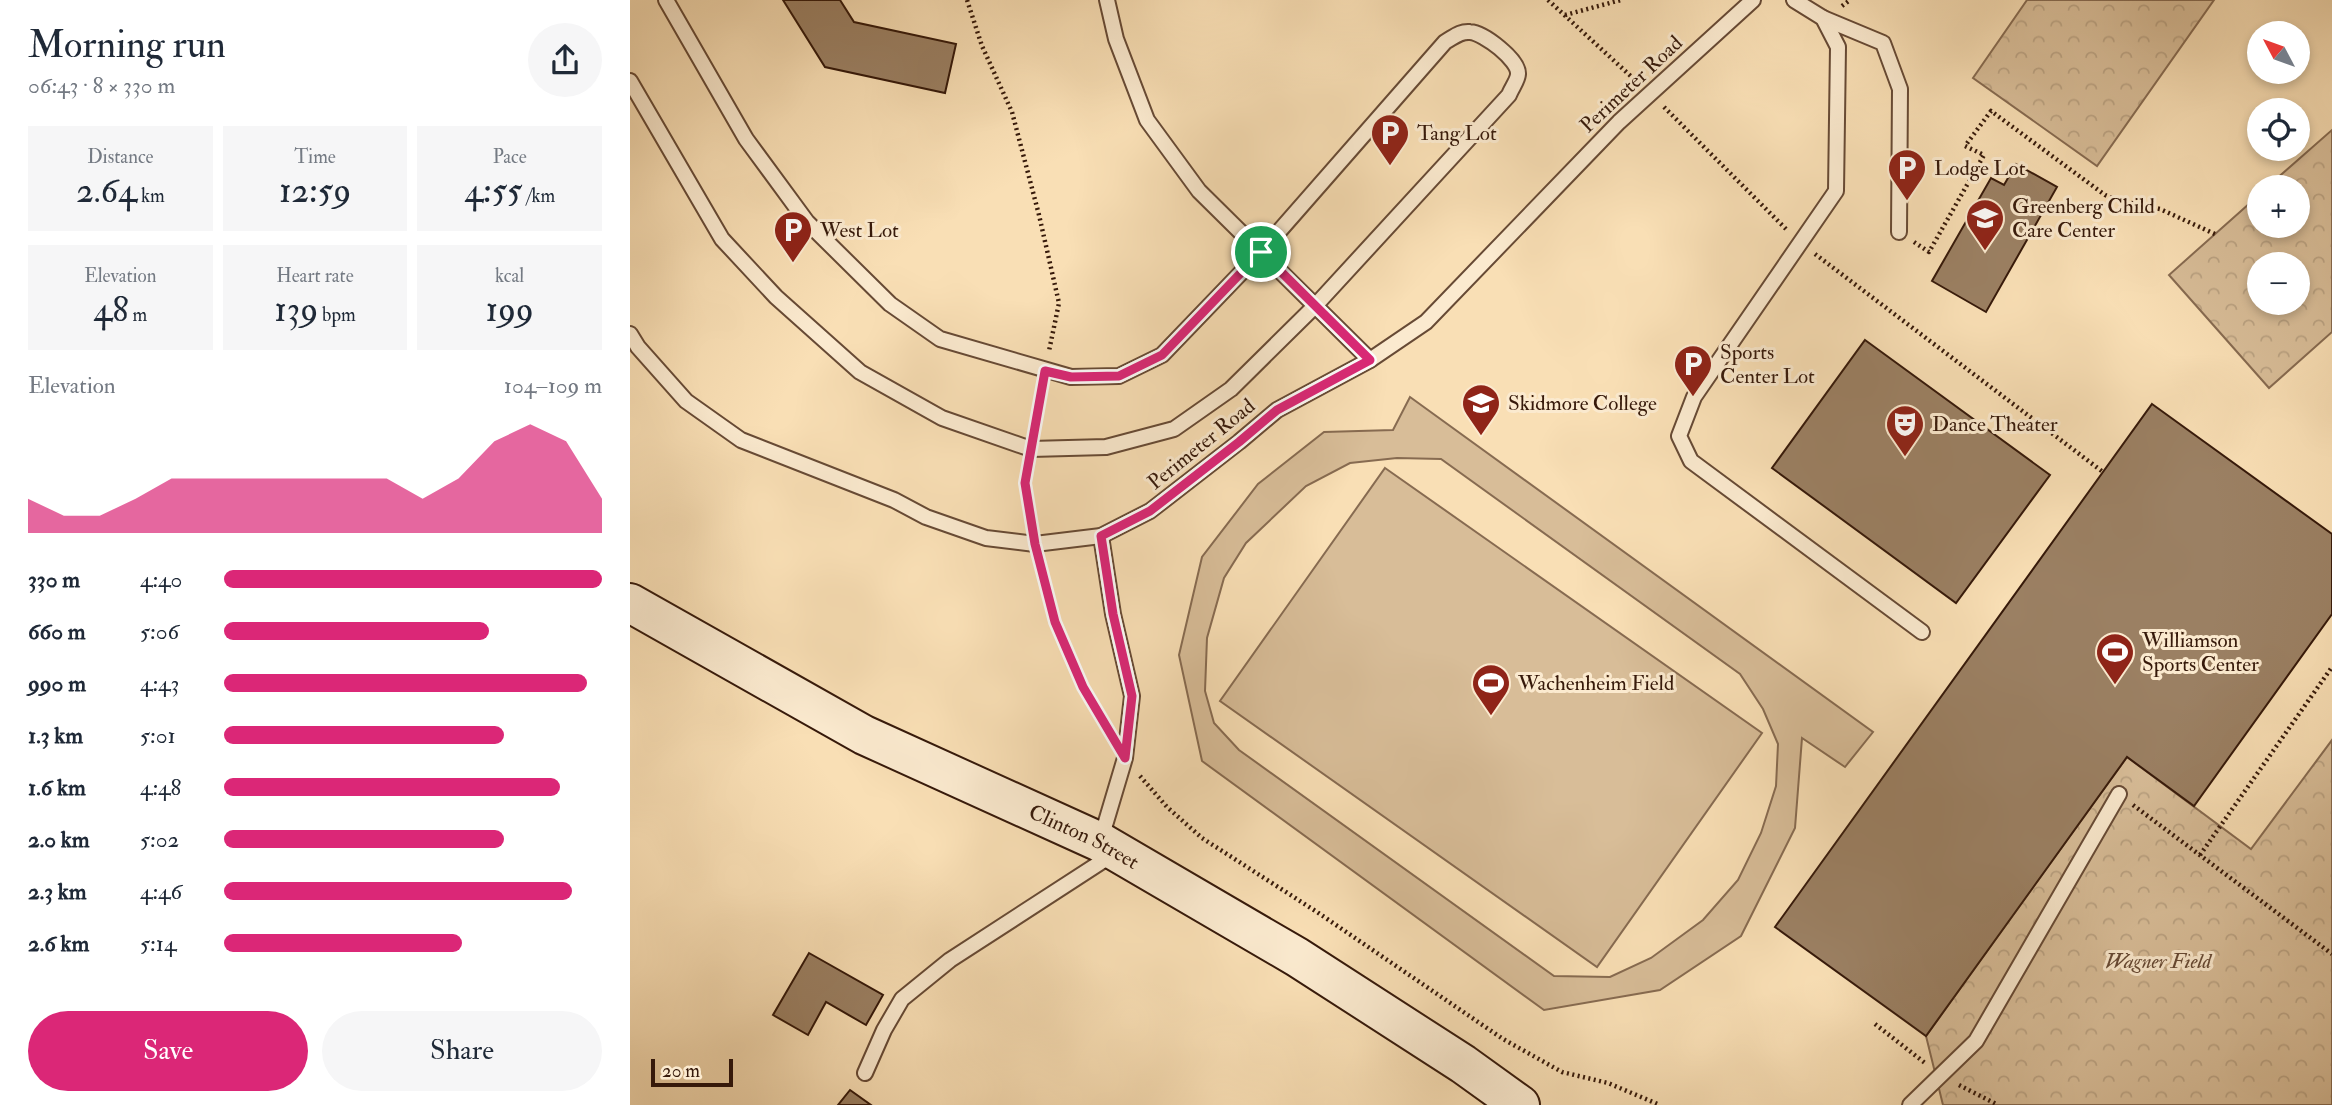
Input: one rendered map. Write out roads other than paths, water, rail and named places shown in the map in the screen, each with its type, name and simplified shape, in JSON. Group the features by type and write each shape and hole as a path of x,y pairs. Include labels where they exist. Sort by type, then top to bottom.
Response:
{"street":[{"name":"Clinton Street","path":"630,603 864,735 1108,847 1297,957 1520,1105"}],"lane":[{"path":"630,81 722,239 776,297 860,372 942,418 1031,449 1106,447 1174,429 1231,389 1315,306 1509,95 1518,75 1515,62 1482,35 1472,32 1459,33 1445,42 1261,252 1162,355 1119,376 1071,377 940,340 890,304 807,222 746,139 666,0"},
{"path":"1107,0 1116,39 1147,120 1199,191 1370,360"},
{"name":"Perimeter Road","path":"630,334 638,347 686,401 741,440 894,500 926,517 986,538 1035,544 1101,536 1150,511 1277,410 1370,360 1426,322 1619,122 1754,0"},
{"path":"1794,0 1823,18 1883,43 1900,89 1899,232"},
{"path":"1823,18 1838,47 1836,191 1695,397 1679,436 1691,461 1922,632"},
{"path":"865,1073 884,1030 902,999 950,960 1108,847 1125,758 1132,696 1113,614 1101,536"},
{"path":"1910,1105 1976,1041 2119,794"}],"place":[{"name":"Tang Lot","path":"1390,167"},
{"name":"Lodge Lot","path":"1907,202"},
{"name":"Greenberg Child Care Center","path":"1985,252"},
{"name":"West Lot","path":"793,264"},
{"name":"Sports Center Lot","path":"1693,398"},
{"name":"Skidmore College","path":"1481,437"},
{"name":"Dance Theater","path":"1905,458"},
{"name":"Williamson Sports Center","path":"2115,686"},
{"name":"Wachenheim Field","path":"1491,717"}],"park label":[{"name":"Wagner Field","path":"2158,961"}]}
